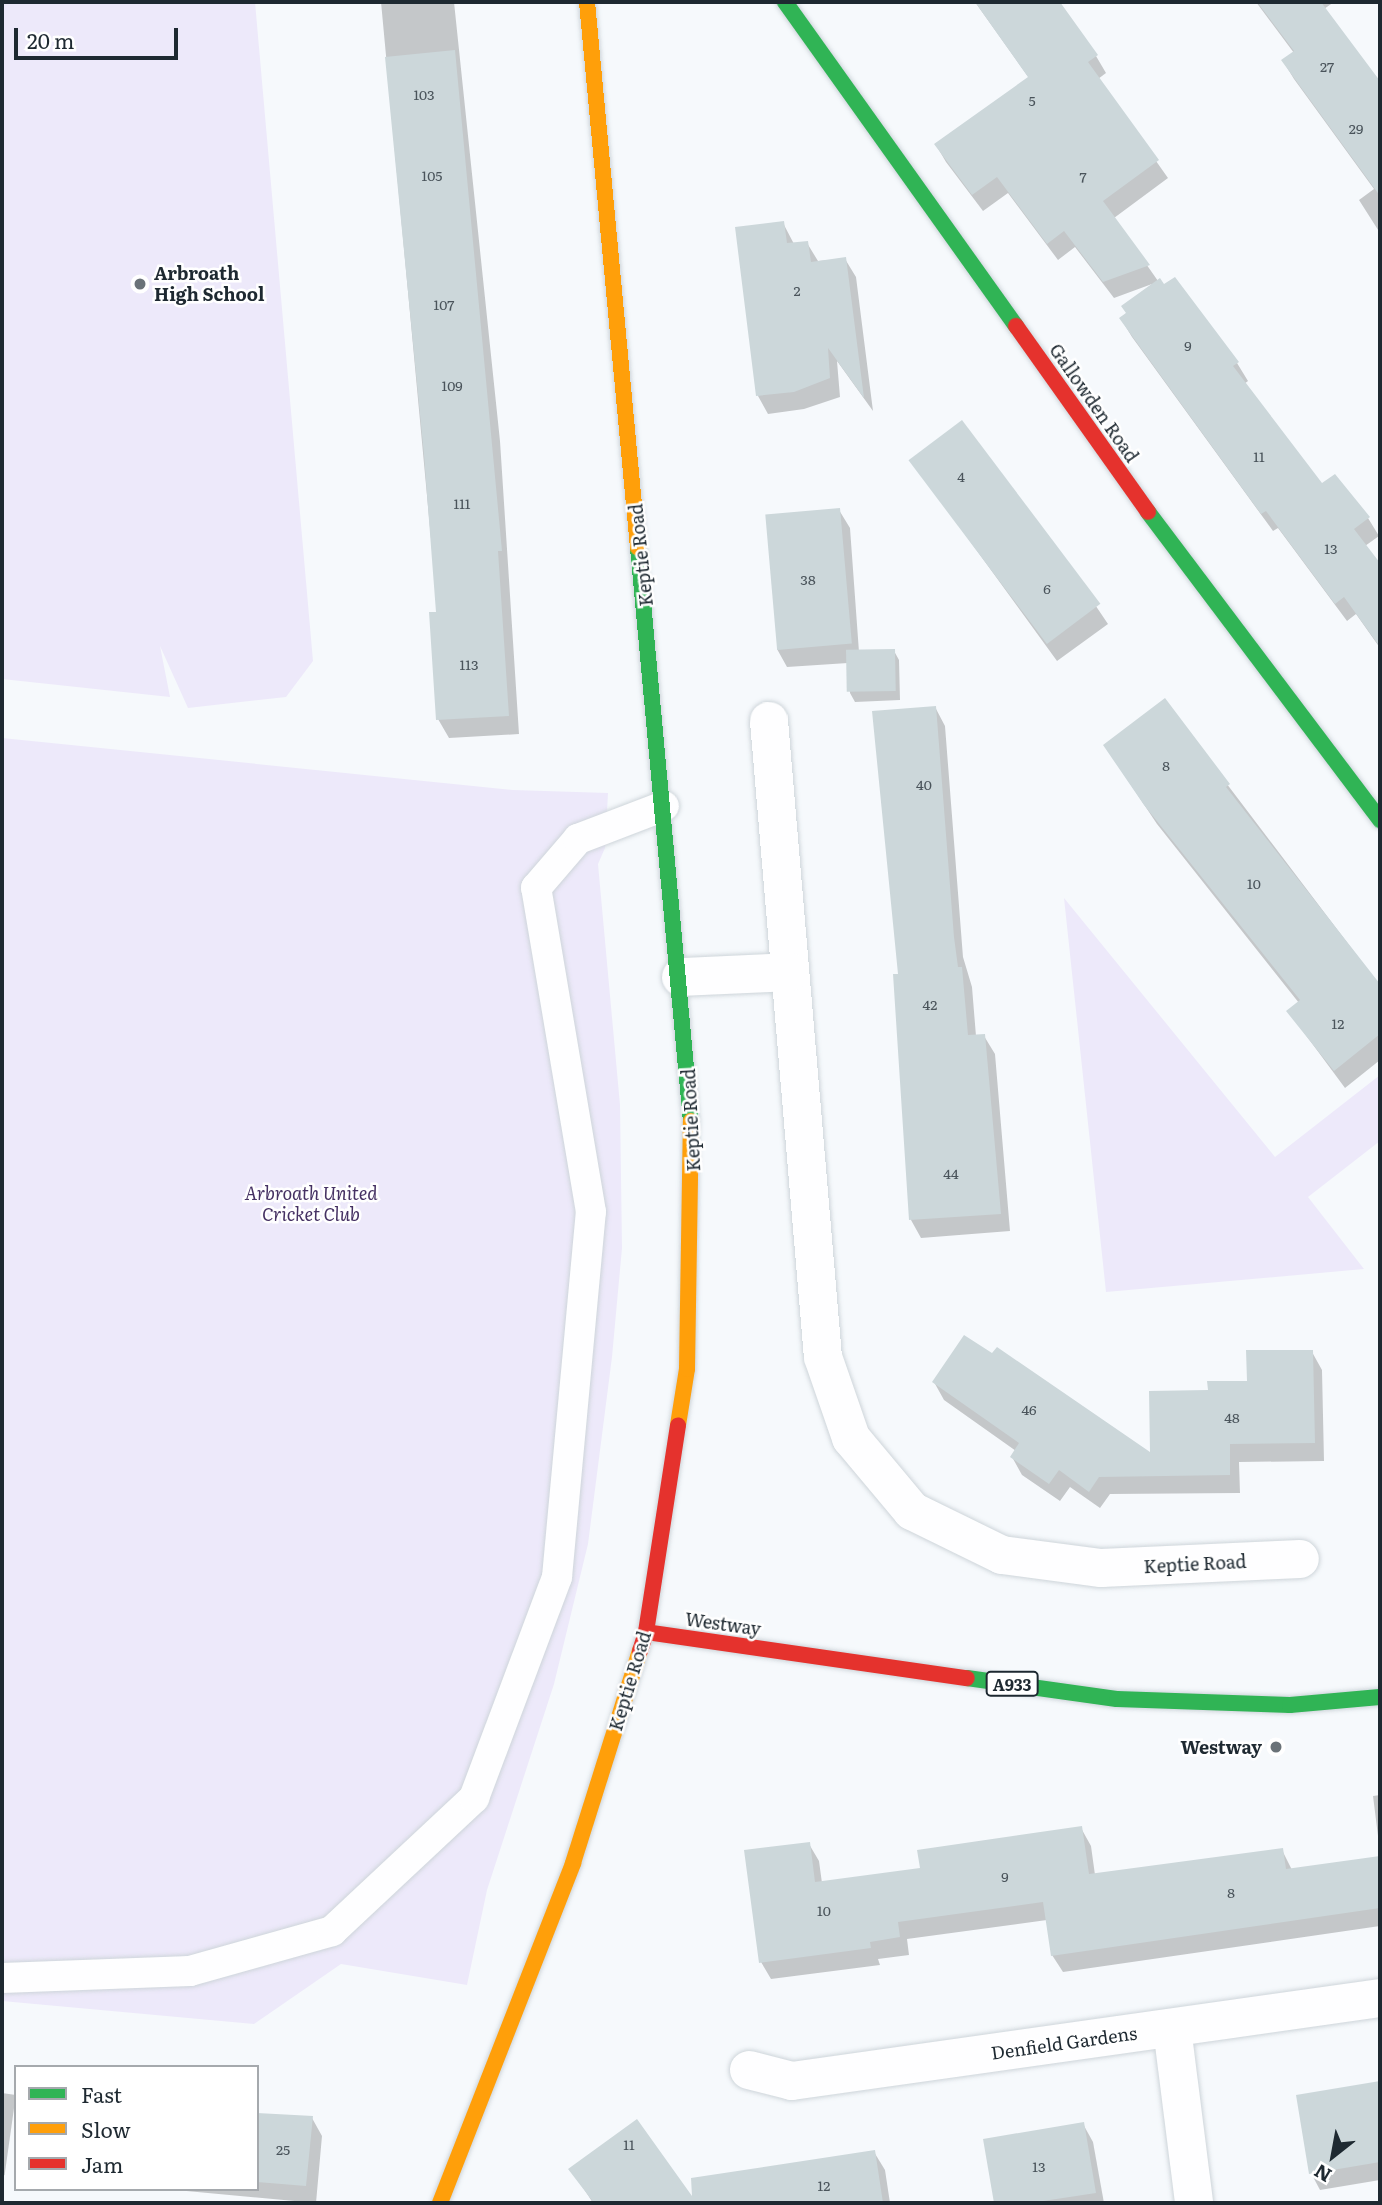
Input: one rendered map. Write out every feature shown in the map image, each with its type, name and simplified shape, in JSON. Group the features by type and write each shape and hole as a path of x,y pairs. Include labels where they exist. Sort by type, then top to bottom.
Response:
{"main road":[{"name":"Keptie Road","path":"440,2203 573,1863 646,1632 680,1428 689,1329 694,1152 681,977 587,2"},
{"name":"Gallowden Road","path":"785,2 1214,606 1380,820"},
{"name":"Westway","path":"646,1632 1117,1699 1290,1705 1380,1697"}],"street":[{"name":"Keptie Road","path":"769,721 823,1357 851,1438 912,1511 1002,1555 1101,1568 1300,1559"},
{"path":"681,977 790,972"},
{"name":"Denfield Gardens","path":"749,2070 792,2081 1380,1998"},
{"path":"1172,2028 1194,2203"}],"lane":[{"path":"2,1978 190,1971 332,1931 474,1798 556,1577 591,1212 536,888 578,839 664,806"}],"green space":[{"name":"Arbroath High School","path":"2,2 255,2 313,661 286,697 188,708 160,646 170,697 2,679"},
{"name":"Arbroath United Cricket Club","path":"2,738 513,790 608,793 605,848 598,864 620,1105 622,1248 612,1357 588,1544 554,1684 487,1890 467,1985 341,1964 254,2024 2,2001"},
{"path":"1064,898 1275,1157 1380,1075 1380,1141 1308,1197 1364,1269 1106,1292"}],"building":[{"path":"975,2 1060,2 1098,55 1088,62 1159,160 1103,201 1150,265 1103,282 1064,231 1047,244 997,177 972,195 934,144 1028,77"},
{"path":"1257,2 1321,2 1380,81 1380,196 1281,60 1294,51"},
{"path":"455,50 502,551 498,551 509,716 436,720 429,612 436,612 424,455 385,57"},
{"path":"784,221 787,243 808,241 811,262 846,257 864,398 828,348 830,378 794,392 756,396 735,227"},
{"path":"1175,277 1239,362 1233,366 1322,483 1335,474 1370,517 1354,529 1380,563 1380,647 1344,597 1335,604 1266,511 1261,514 1119,318 1126,313 1121,306 1160,278 1164,284"},
{"path":"962,420 1100,604 1047,644 908,460"},
{"path":"840,508 852,643 777,650 765,515"},
{"path":"895,649 896,691 847,692 846,650"},
{"path":"1165,698 1230,784 1226,787 1380,984 1380,1034 1334,1071 1286,1011 1300,1000 1144,805 1103,745"},
{"path":"936,706 954,937 958,967 962,967 968,1035 985,1034 1001,1214 909,1220 893,974 898,974 872,711"},
{"path":"964,1335 992,1353 997,1347 1150,1452 1149,1391 1208,1390 1207,1381 1247,1381 1246,1350 1313,1350 1315,1443 1230,1444 1230,1475 1099,1477 1089,1492 1059,1470 1049,1484 1010,1457 1019,1443 932,1382"},
{"path":"1082,1826 1089,1874 1283,1848 1286,1869 1380,1856 1380,1908 1051,1956 1043,1902 898,1922 900,1937 870,1942 871,1948 759,1963 744,1850 810,1842 815,1882 920,1868 917,1850"},
{"path":"1380,2081 1380,2162 1309,2174 1296,2095"},
{"path":"259,2113 313,2116 306,2186 259,2182"},
{"path":"637,2119 692,2196 691,2178 875,2150 883,2203 594,2203 568,2169"},
{"path":"1084,2122 1096,2193 1030,2203 994,2203 983,2139"}],"traffic: fast":[{"path":"785,2 1016,326"},
{"path":"1148,512 1380,820"},
{"path":"638,548 691,1121"},
{"path":"967,1678 1117,1699 1290,1705 1380,1697"}],"traffic: slow":[{"path":"587,2 638,548"},
{"path":"678,1425 687,1369 691,1121"},
{"path":"440,2203 573,1863 640,1651"}],"traffic: jam":[{"path":"1016,326 1148,512"},
{"path":"646,1632 678,1425"},
{"path":"640,1651 646,1632 967,1678"}],"place":[{"name":"Arbroath High School","path":"140,284"},
{"name":"Westway","path":"1276,1747"}]}
